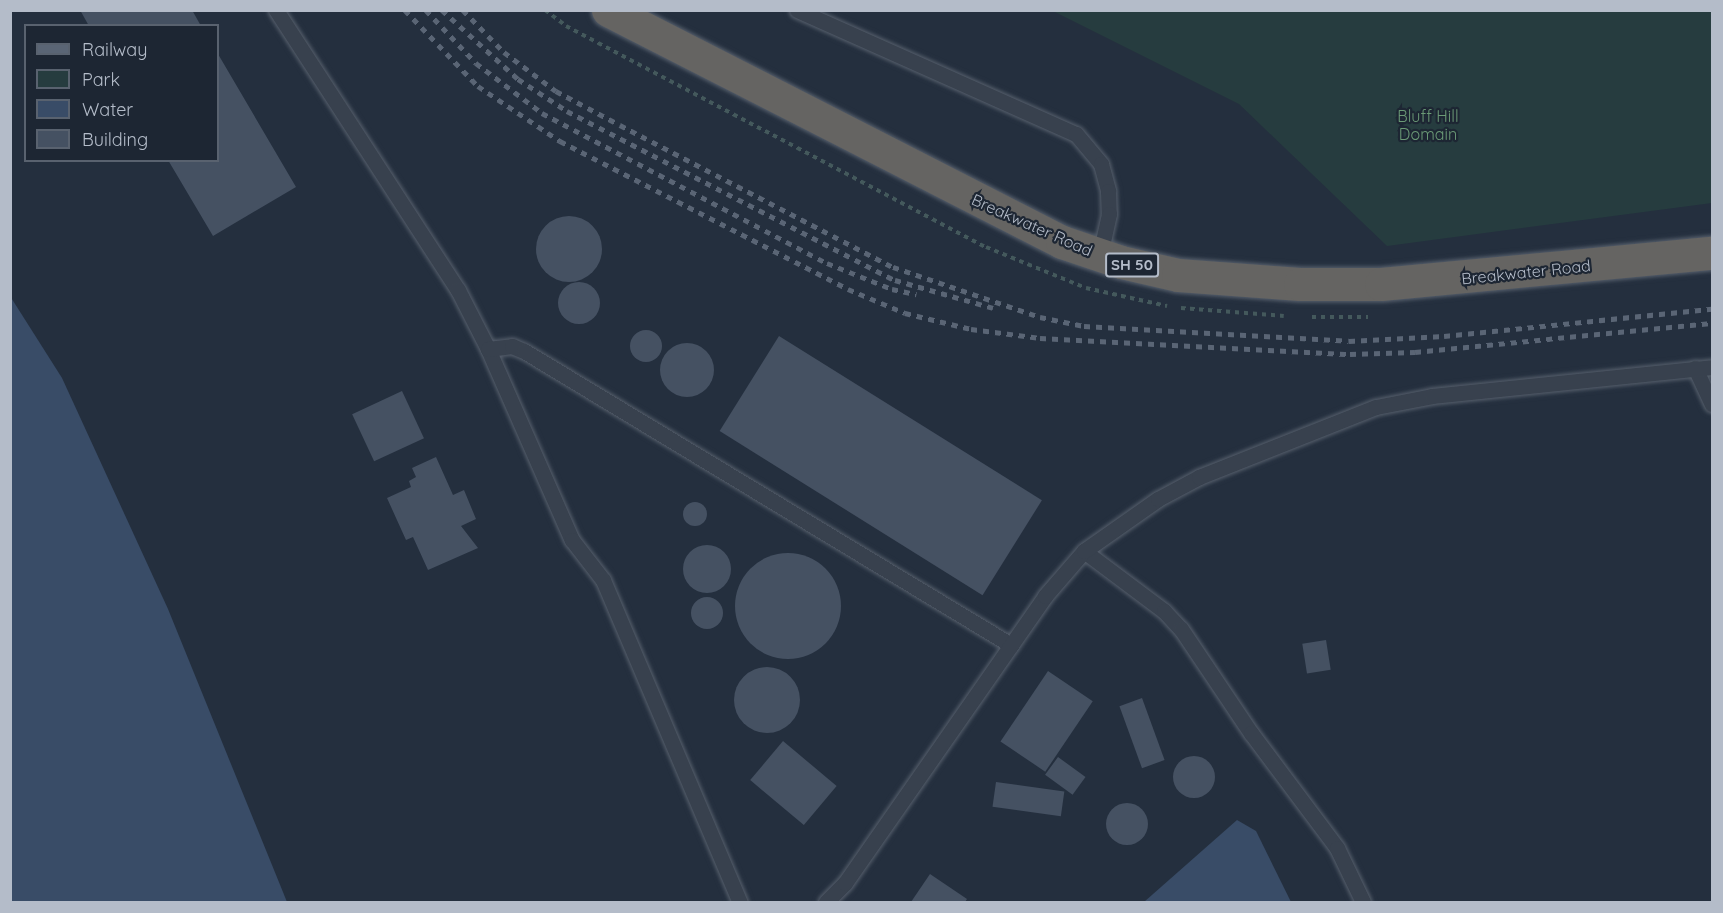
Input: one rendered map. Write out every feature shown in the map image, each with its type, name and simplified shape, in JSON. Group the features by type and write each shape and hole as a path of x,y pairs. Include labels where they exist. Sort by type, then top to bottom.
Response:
{"highway":[{"name":"Breakwater Road","path":"608,10 1002,214 1100,255 1178,275 1323,284 1464,279 1713,254"}],"lane":[{"path":"276,10 458,290 488,349 572,540 603,580 740,903"},
{"path":"797,10 1076,134 1101,164 1108,191 1109,214 1100,255"},
{"path":"488,349 512,346 524,351 1011,645"},
{"path":"826,903 845,883 1046,596 1084,551 1118,524 1199,477 1376,407 1432,396 1713,367"},
{"path":"1695,368 1713,404"},
{"path":"1084,551 1164,611 1181,629 1251,733 1337,848 1363,903"}],"green space":[{"name":"Bluff Hill Domain","path":"1053,11 1712,11 1712,203 1387,246 1239,104"}],"water":[{"path":"10,296 62,378 168,609 287,902 11,902"},
{"path":"1237,820 1256,831 1291,902 1144,902"}],"building":[{"path":"80,10 192,10 200,24 88,24"},
{"path":"219,56 296,187 213,236 169,162 219,162"},
{"path":"569,216 582,219 592,226 599,236 602,249 599,262 592,272 582,279 569,282 556,279 546,272 539,262 536,249 539,236 546,226 556,219"},
{"path":"579,282 594,288 600,303 594,318 579,324 564,318 558,303 564,288"},
{"path":"646,330 657,335 662,346 657,357 646,362 635,357 630,346 635,335"},
{"path":"779,336 1042,500 983,595 720,431"},
{"path":"687,343 697,345 706,351 712,360 714,370 712,380 706,389 697,395 687,397 677,395 668,389 662,380 660,370 662,360 668,351 677,345"},
{"path":"402,391 424,438 374,461 352,414"},
{"path":"436,457 453,495 464,490 476,519 461,526 478,548 428,570 413,537 406,540 387,498 411,487 409,481 416,477 412,468"},
{"path":"695,502 703,506 707,514 703,522 695,526 687,522 683,514 687,506"},
{"path":"707,545 724,552 731,569 724,586 707,593 690,586 683,569 690,552"},
{"path":"788,553 808,557 826,568 837,586 841,606 837,626 826,644 808,655 788,659 768,655 750,644 739,626 735,606 739,586 750,568 768,557"},
{"path":"707,597 718,602 723,613 718,624 707,629 696,624 691,613 696,602"},
{"path":"1326,640 1331,670 1307,673 1302,644"},
{"path":"767,667 780,670 790,677 797,687 800,700 797,713 790,723 780,730 767,733 754,730 744,723 737,713 734,700 737,687 744,677 754,670"},
{"path":"1048,671 1093,701 1045,772 1000,741"},
{"path":"1142,698 1165,760 1142,768 1119,706"},
{"path":"783,741 837,786 804,825 750,780"},
{"path":"1194,756 1209,762 1215,777 1209,792 1194,798 1179,792 1173,777 1179,762"},
{"path":"1058,757 1086,777 1073,795 1045,775"},
{"path":"996,782 1064,792 1061,816 993,807"},
{"path":"1127,803 1142,809 1148,824 1142,839 1127,845 1112,839 1106,824 1112,809"},
{"path":"930,874 967,899 965,902 911,902"}],"railway":[{"path":"405,10 478,86 560,141 848,289 905,313 971,329 1040,338 1350,354 1415,352 1712,323"},
{"path":"426,10 476,63 542,113 827,263 892,289 916,294"},
{"path":"442,10 518,79 567,111 895,280 993,308"},
{"path":"463,10 504,52 556,91 893,267 1040,317 1084,326 1349,341 1444,336 1712,309"}]}
